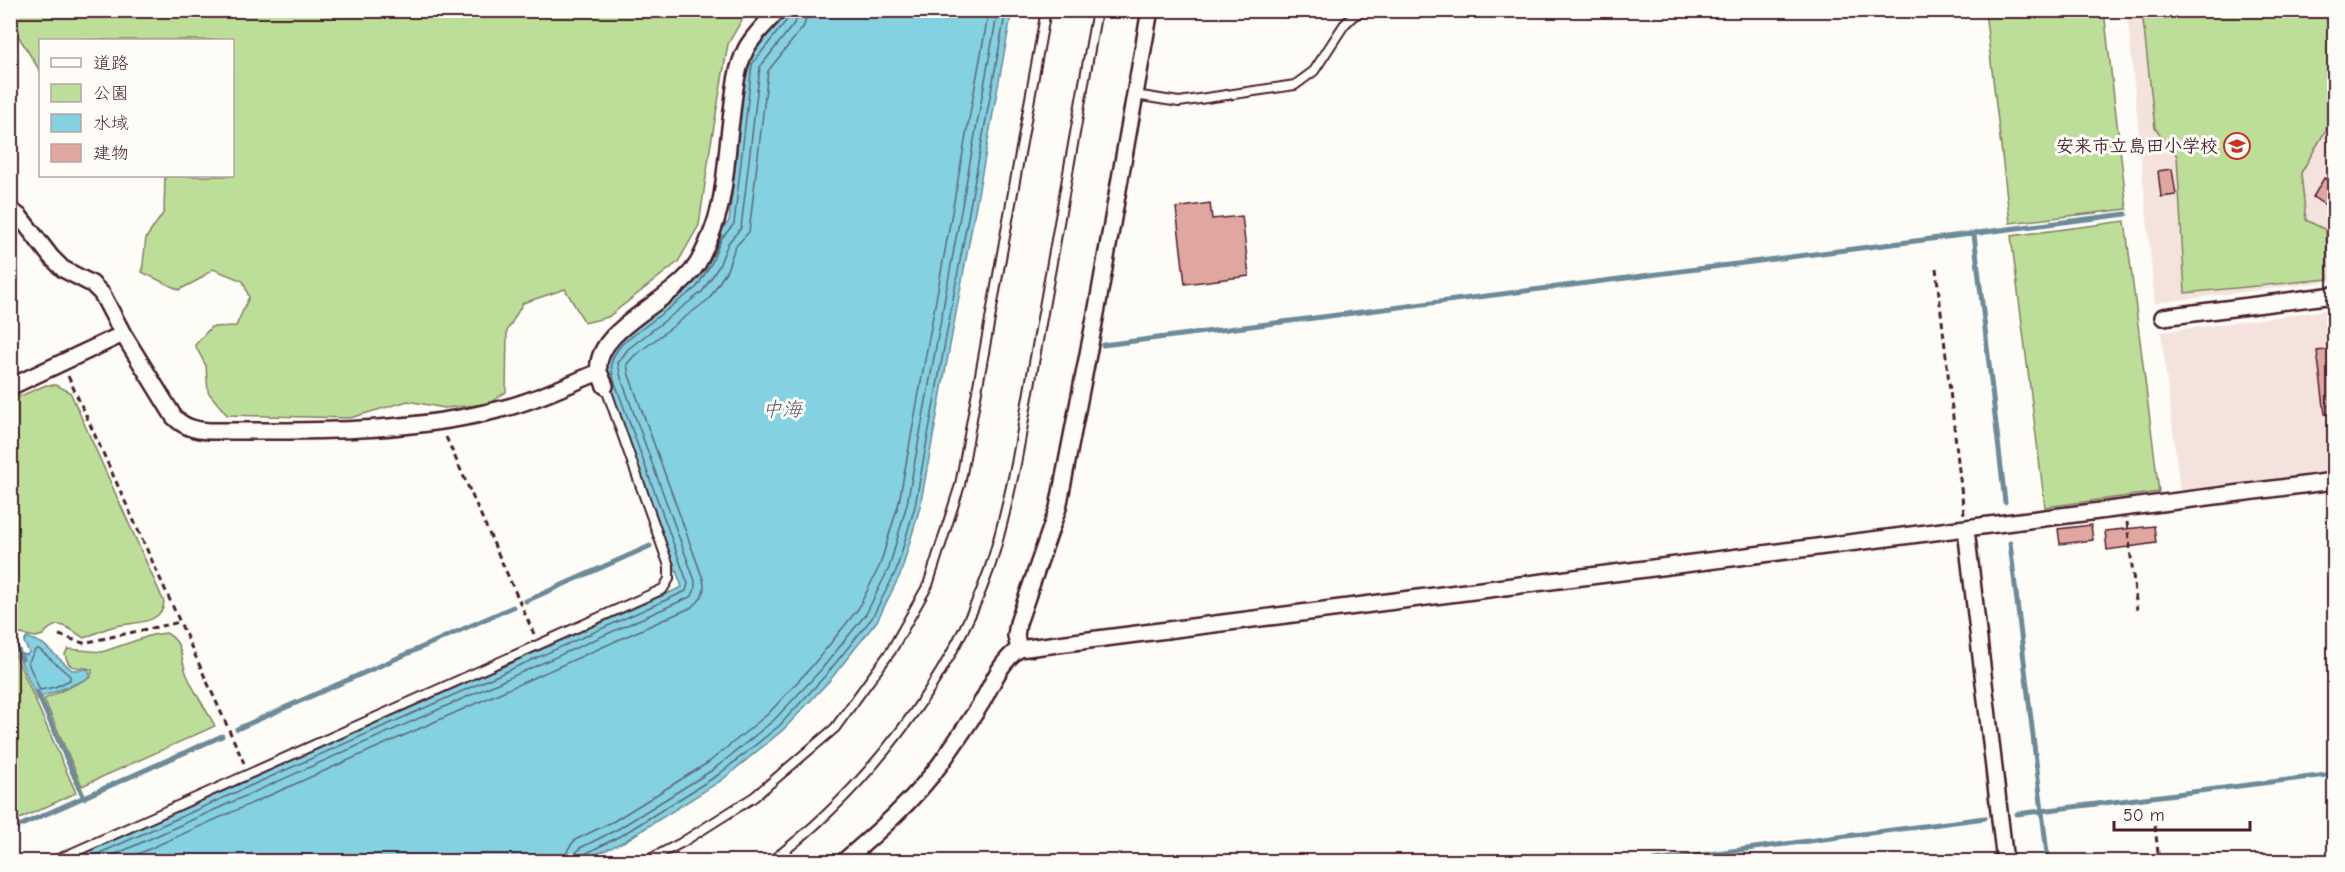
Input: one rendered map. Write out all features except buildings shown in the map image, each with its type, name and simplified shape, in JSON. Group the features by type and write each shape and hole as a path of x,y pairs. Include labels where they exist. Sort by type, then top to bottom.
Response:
{"street":[{"path":"10,210 20,217 63,269 92,284 102,294 123,334 174,417 182,424 209,431 358,430 441,421 506,408 602,379 598,364 606,344 618,332 681,285 700,260 719,210 737,72 747,47 778,10"},
{"path":"1019,649 1016,636 1018,623 1058,508 1150,10"},
{"path":"2163,317 2334,295"},
{"path":"10,387 123,334"},
{"path":"843,861 910,799 939,766 966,727 1000,668 1009,656 1019,649 1966,530 2334,481"},
{"path":"1966,530 2006,861"}],"lane":[{"path":"644,861 681,843 754,797 835,728 891,651 928,585 960,485 1046,10"},
{"path":"770,861 801,839 832,810 895,737 958,640 988,572 1003,525 1016,464 1097,10"},
{"path":"1135,95 1179,102 1295,85 1314,71 1344,25 1353,16 1365,10"},
{"path":"52,861 663,589 669,579 669,566 602,379"}],"path":[{"path":"1936,268 1966,530"},
{"path":"62,363 249,774"},
{"path":"443,430 538,644"},
{"path":"2126,508 2137,610"},
{"path":"59,635 83,643 180,622"},
{"path":"2155,826 2159,861"}],"shaded area":[{"name":"安来市立島田小学校","path":"2127,11 2334,11 2334,281 2155,303"},
{"path":"2334,309 2334,471 2180,490 2161,332"}],"green space":[{"path":"11,10 747,11 728,44 699,225 678,262 608,317 585,323 565,289 523,303 507,331 506,392 488,404 444,408 408,401 350,418 227,415 208,392 206,366 195,345 211,327 236,326 249,297 243,281 213,269 179,290 142,272 146,238 164,212 165,177 234,177 234,39 39,39 39,69 19,37 11,32"},
{"path":"1985,11 2104,11 2127,209 2010,223"},
{"name":"安来市立島田小学校","path":"2142,11 2334,11 2334,116 2301,173 2306,220 2326,230 2328,279 2185,293 2177,156 2155,128"},
{"path":"2125,221 2159,492 2045,507 2011,236"},
{"path":"46,385 56,385 70,392 164,602 162,609 153,619 112,627 84,638 73,630 58,625 36,637 15,633 10,624 11,400"},
{"path":"166,633 179,646 190,681 215,726 82,786 44,699 91,677 92,670 72,666 65,654 68,649 102,652 152,635"},
{"path":"11,645 76,793 10,823"}],"water":[{"name":"中海","path":"787,11 1012,11 920,507 901,573 877,621 830,680 783,730 722,780 625,841 583,861 65,862 682,587 608,382 604,362 618,340 693,283 707,259 716,236 729,221 747,61"},
{"path":"27,637 43,644 72,670 88,669 90,674 87,679 37,699 17,653 27,655 29,652 24,642"}],"waterway":[{"path":"1103,345 2126,214"},
{"path":"1974,234 2005,502"},
{"path":"2010,543 2048,862"},
{"path":"526,601 650,546"},
{"path":"237,729 513,607"},
{"path":"10,633 22,659"},
{"path":"37,692 84,798"},
{"path":"10,830 222,736"},
{"path":"2017,814 2334,774"},
{"path":"1647,862 1985,818"}],"place":[{"name":"安来市立島田小学校","path":"2237,146"}]}
